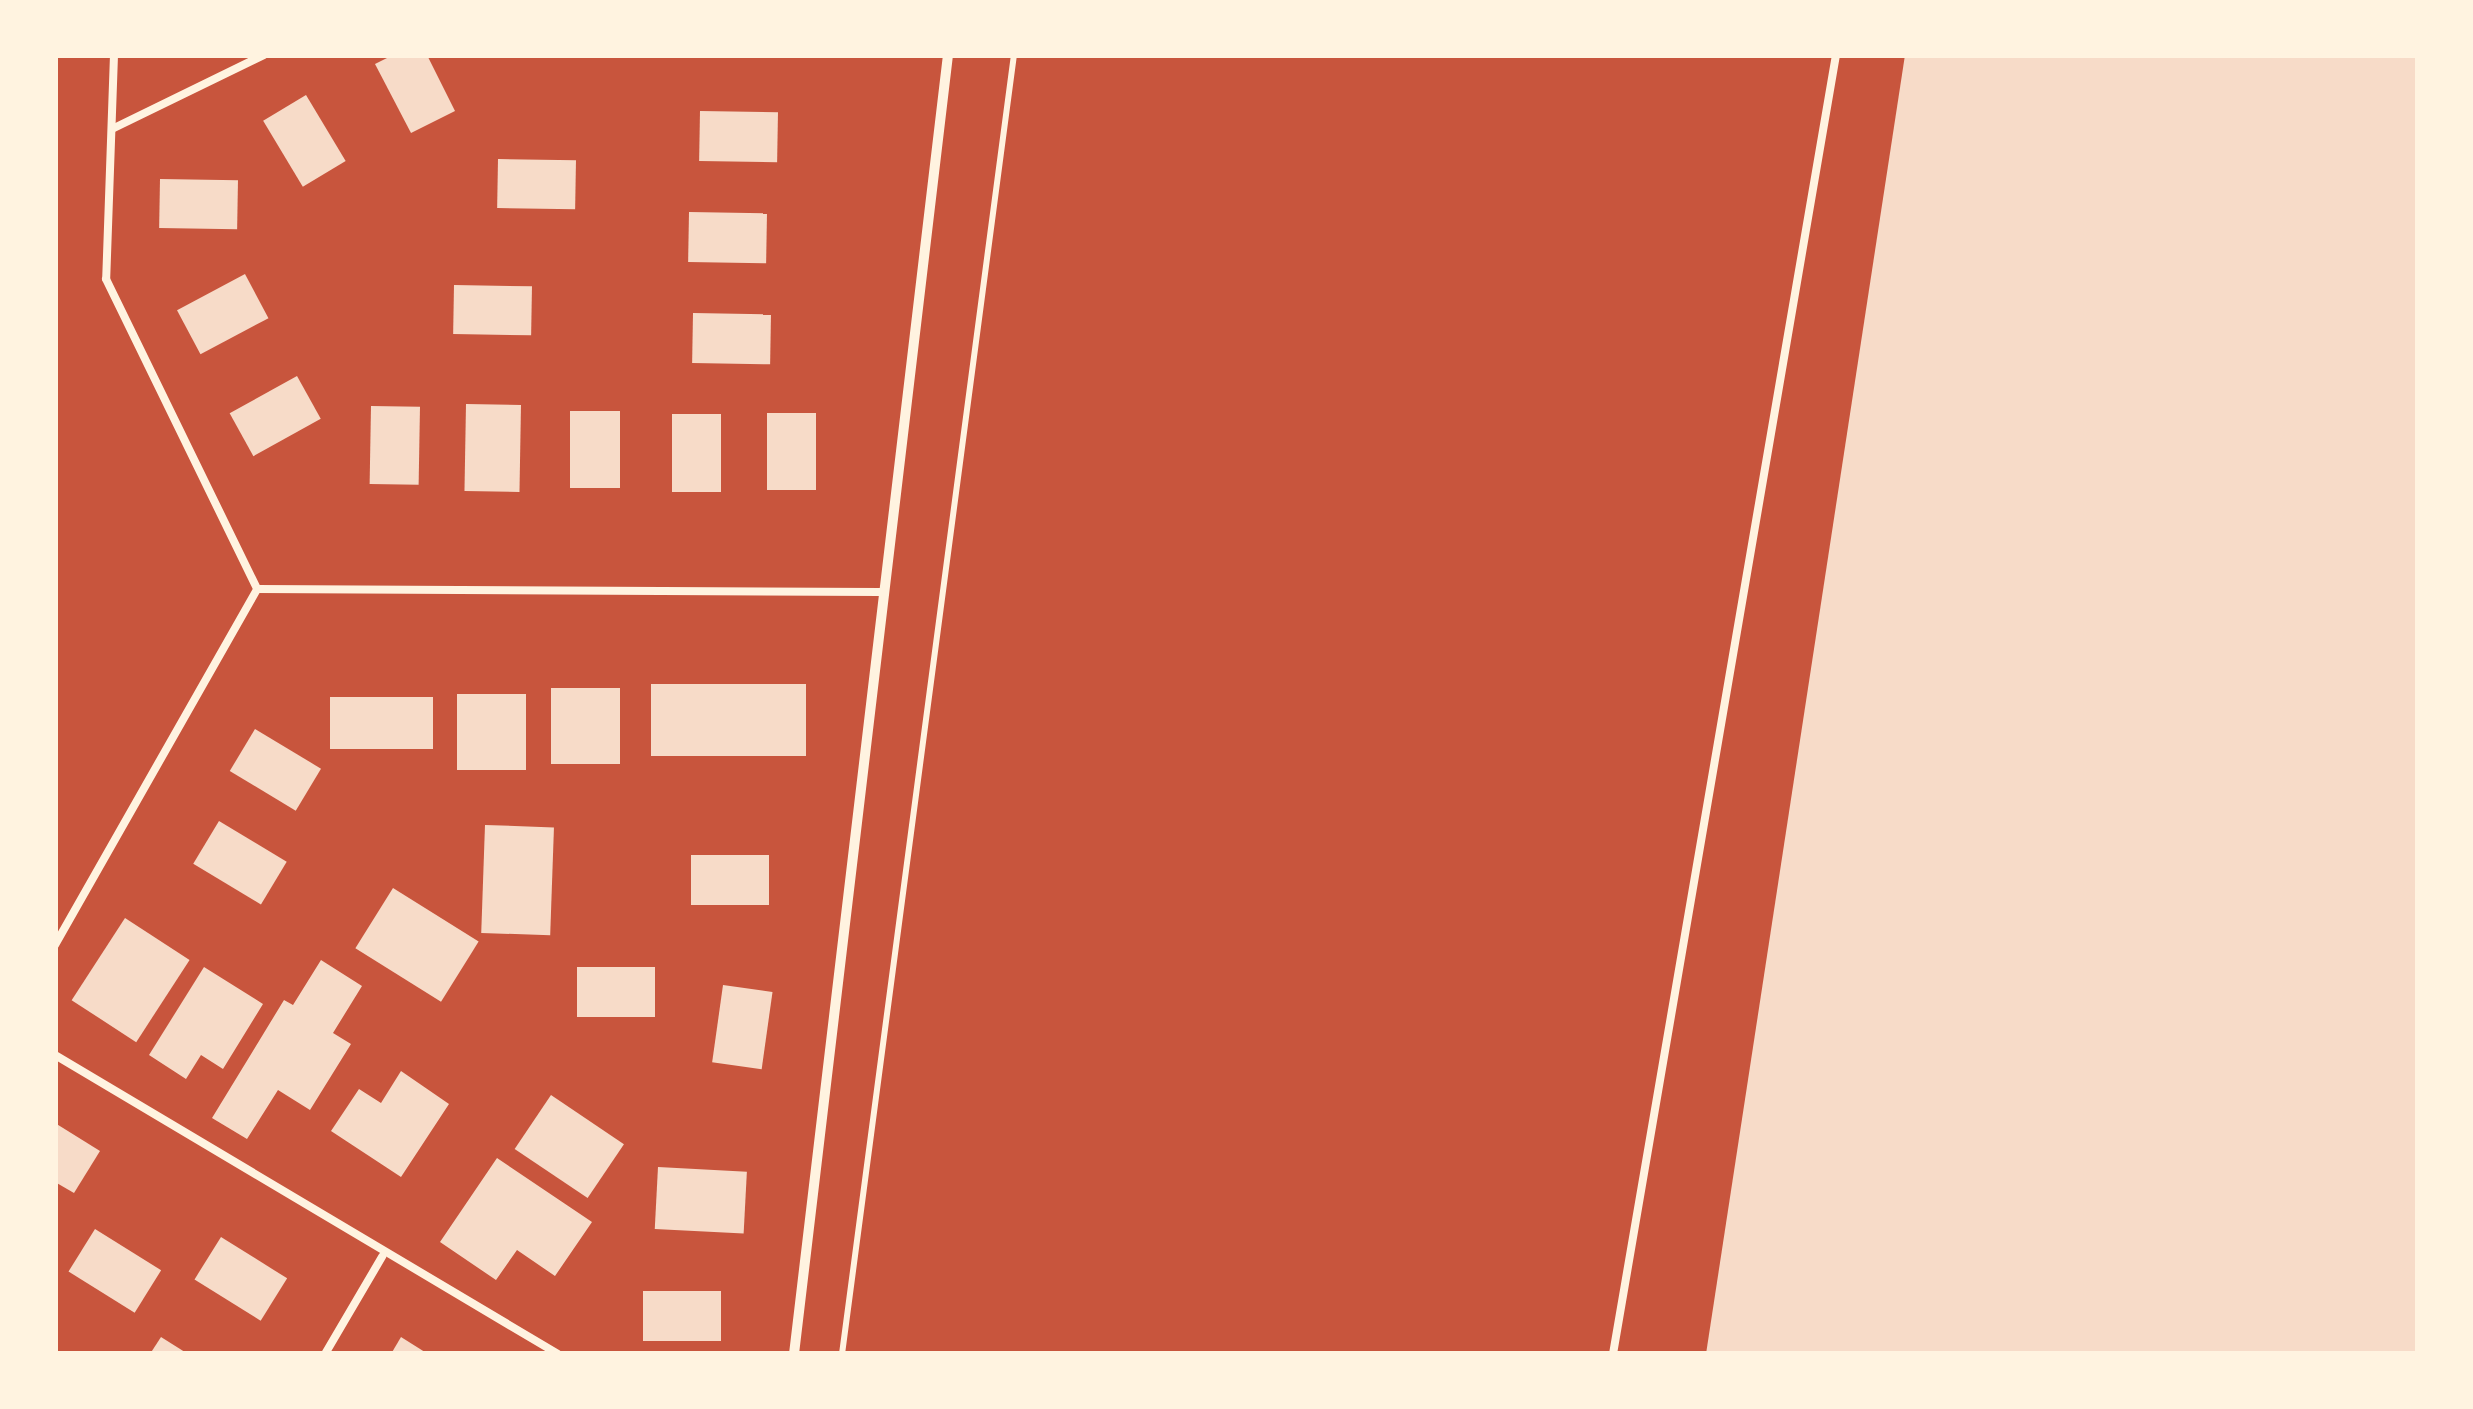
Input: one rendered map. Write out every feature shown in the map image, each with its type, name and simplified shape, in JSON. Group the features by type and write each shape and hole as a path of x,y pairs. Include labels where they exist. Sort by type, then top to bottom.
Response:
{"street":[{"path":"794,1354 880,592 948,55"}],"lane":[{"path":"114,55 106,279 257,589"},
{"path":"114,128 264,55"},
{"path":"1613,1354 1836,55"},
{"path":"257,589 880,592"},
{"path":"55,945 257,589"},
{"path":"55,1055 382,1257 558,1354"},
{"path":"325,1354 382,1257"}],"path":[{"path":"842,1354 1014,55"}],"building":[{"path":"393,55 427,55 455,111 411,133 375,64"},
{"path":"1905,55 2418,55 2418,1354 1706,1354"},
{"path":"306,95 346,161 303,187 263,121"},
{"path":"700,111 778,112 777,162 699,161"},
{"path":"498,159 576,160 575,209 497,208"},
{"path":"160,179 238,180 237,229 159,228"},
{"path":"689,212 767,213 766,263 688,262"},
{"path":"245,274 268,318 200,354 177,310"},
{"path":"454,285 532,286 531,335 453,334"},
{"path":"693,313 771,314 770,364 692,363"},
{"path":"297,376 321,419 253,456 230,413"},
{"path":"466,404 521,405 519,492 464,491"},
{"path":"371,406 420,407 419,485 370,484"},
{"path":"570,411 620,411 620,488 570,488"},
{"path":"767,413 816,413 816,490 767,490"},
{"path":"672,414 721,414 721,492 672,492"},
{"path":"651,684 806,684 806,756 651,756"},
{"path":"551,688 620,688 620,764 551,764"},
{"path":"457,694 526,694 526,770 457,770"},
{"path":"330,697 433,697 433,749 330,749"},
{"path":"255,729 321,769 296,811 230,771"},
{"path":"219,821 287,862 261,905 193,864"},
{"path":"485,825 554,827 550,935 481,933"},
{"path":"691,855 769,855 769,905 691,905"},
{"path":"393,888 479,942 441,1002 355,948"},
{"path":"125,918 190,960 136,1042 72,1000"},
{"path":"321,960 362,986 333,1033 351,1044 310,1110 278,1090 247,1139 212,1118 284,1000 293,1005"},
{"path":"204,967 263,1004 223,1069 201,1055 186,1079 149,1055"},
{"path":"577,967 655,967 655,1017 577,1017"},
{"path":"723,985 773,992 762,1069 712,1062"},
{"path":"401,1071 449,1104 401,1177 331,1131 359,1089 381,1103"},
{"path":"551,1095 624,1144 588,1198 515,1149"},
{"path":"55,1123 100,1151 74,1193 55,1182"},
{"path":"497,1158 592,1222 555,1276 517,1250 496,1280 440,1242"},
{"path":"658,1167 747,1172 744,1234 655,1229"},
{"path":"95,1229 161,1270 135,1313 69,1271"},
{"path":"221,1237 287,1278 261,1321 195,1279"},
{"path":"643,1291 721,1291 721,1341 643,1341"},
{"path":"161,1337 188,1354 150,1354"},
{"path":"401,1337 428,1354 391,1354"}]}
